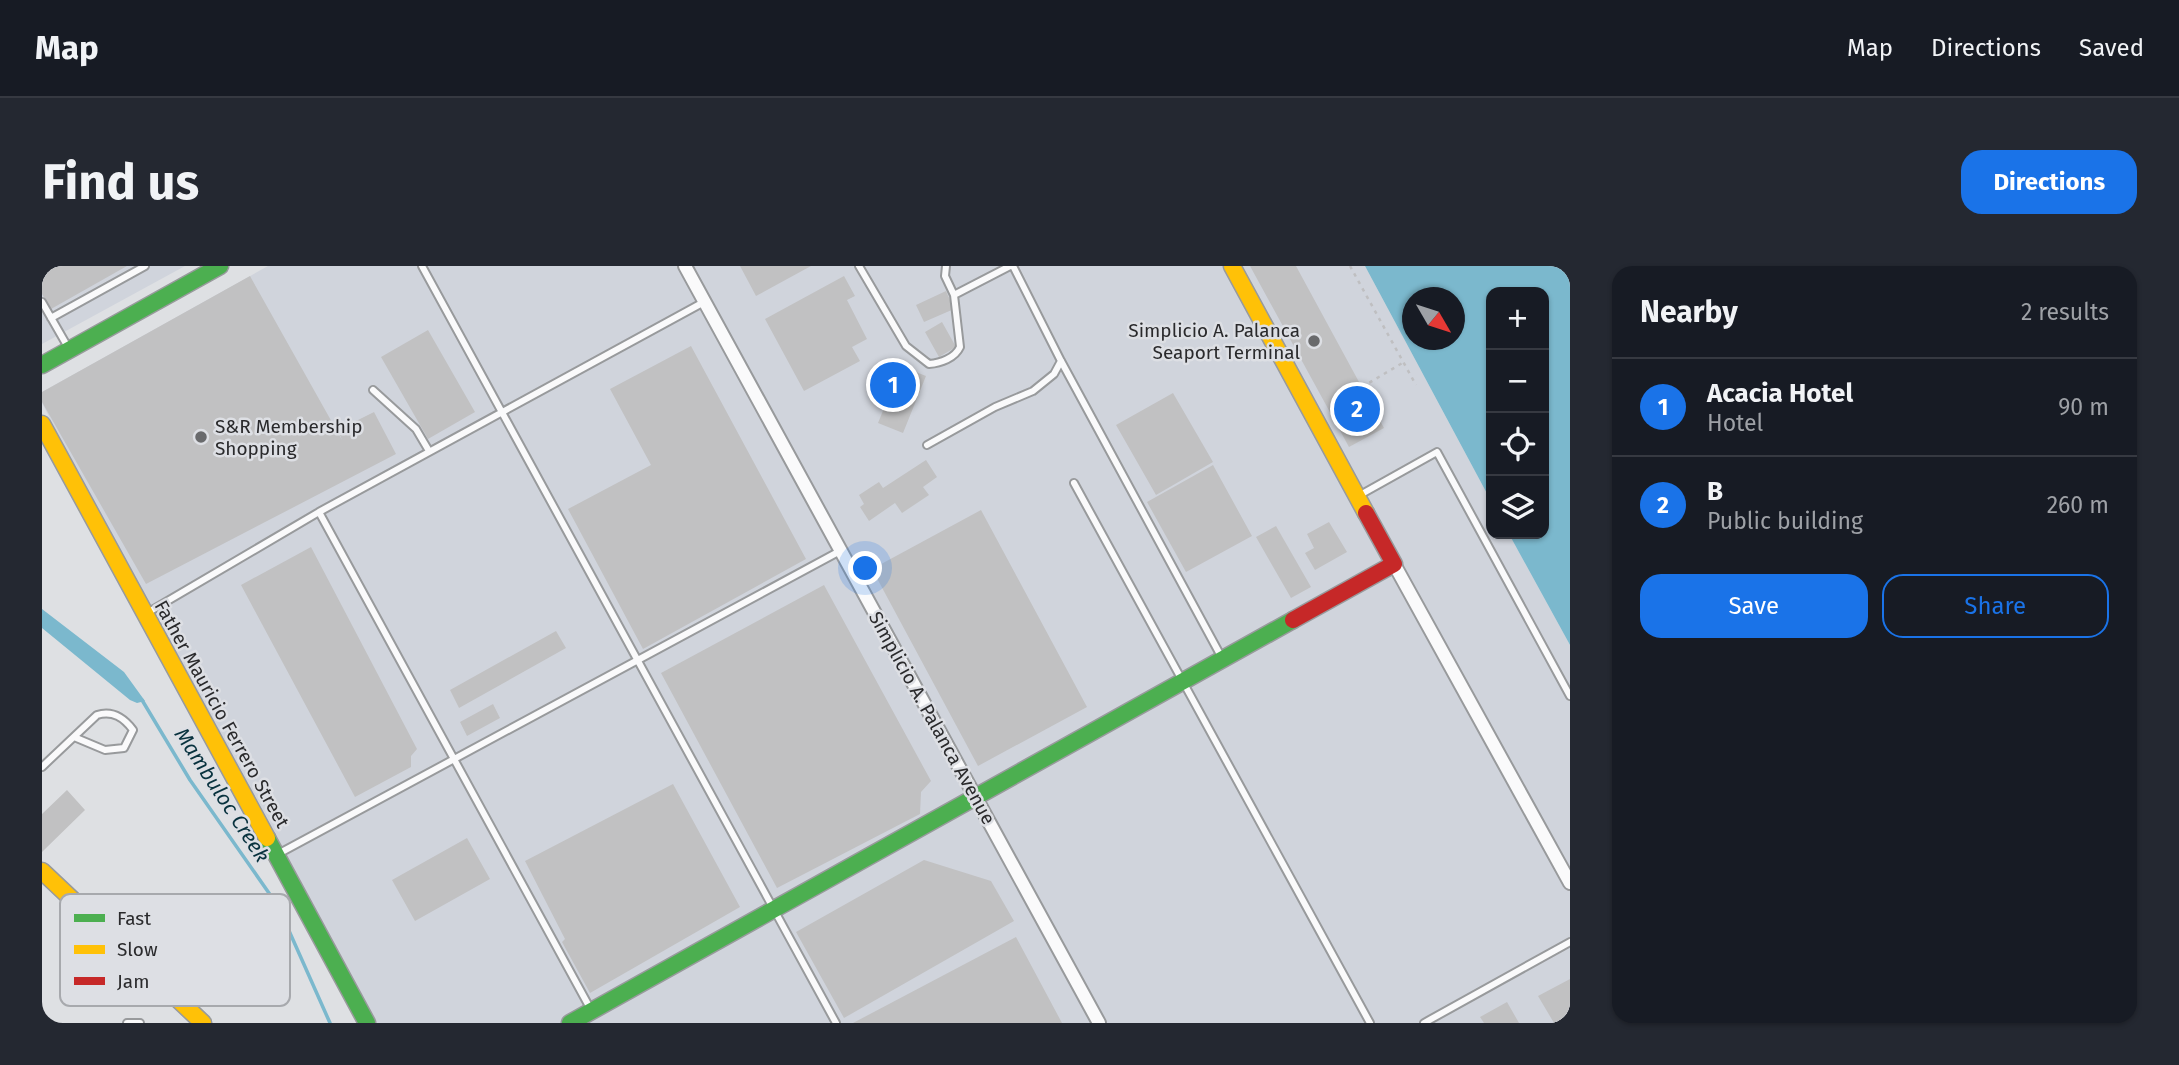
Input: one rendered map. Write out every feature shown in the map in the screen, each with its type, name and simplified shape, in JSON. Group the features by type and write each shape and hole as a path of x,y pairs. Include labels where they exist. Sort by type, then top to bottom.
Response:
{"street":[{"path":"42,365 220,266"},
{"name":"Simplicio A. Palanca Avenue","path":"685,266 1099,1023"},
{"path":"1232,266 1570,883"},
{"name":"Father Mauricio Ferrero Street","path":"42,424 367,1023"},
{"path":"570,1023 1394,564"},
{"path":"42,871 66,894"},
{"path":"185,1006 203,1023"}],"lane":[{"path":"51,318 145,266"},
{"path":"422,266 836,1023"},
{"path":"859,266 906,346 929,364 958,353 960,347 954,295 945,276 946,266"},
{"path":"954,295 1011,266 1223,660"},
{"path":"42,302 69,350"},
{"path":"144,615 319,512 704,302"},
{"path":"928,445 1040,386 1054,374 1061,361"},
{"path":"373,390 416,429 429,451"},
{"path":"1357,496 1437,452 1570,695"},
{"path":"1074,483 1181,683 1370,1023"},
{"path":"319,512 591,1011"},
{"path":"276,855 841,551"},
{"path":"42,767 74,737 101,713 120,717 133,730 124,748 111,751 74,737"},
{"path":"1424,1023 1570,942"},
{"path":"127,1023 140,1023"}],"path":[{"path":"1350,266 1416,385"},
{"path":"1362,387 1404,362"}],"shaded area":[{"path":"42,266 185,266 42,344"},
{"path":"268,266 1365,266 1402,335 1402,350 1410,350 1486,492 1486,539 1512,539 1570,645 1570,1023 363,1023 42,403 42,392"}],"water":[{"path":"1365,266 1570,266 1570,645 1512,539 1549,539 1549,287 1486,287 1486,492 1410,350 1465,350 1465,287 1402,287 1402,335"},
{"path":"42,609 124,672 145,701 137,703 130,700 42,628"}],"building":[{"path":"42,266 127,266 51,309 42,294"},
{"path":"740,266 811,266 756,296"},
{"name":"Simplicio A. Palanca Seaport Terminal","path":"1250,266 1296,266 1384,428 1349,447"},
{"name":"S&R Membership Shopping","path":"250,276 342,440 338,430 374,412 396,454 146,584 42,402 42,392"},
{"path":"844,276 855,296 847,300 867,339 852,347 860,361 804,391 765,319"},
{"path":"946,291 954,309 924,322 916,305"},
{"path":"942,322 956,347 939,357 925,332"},
{"path":"428,330 475,412 428,439 381,357"},
{"path":"691,346 806,559 643,649 568,509 651,465 610,389"},
{"path":"901,366 926,376 903,433 878,423"},
{"path":"1173,393 1213,462 1156,495 1116,425"},
{"path":"926,460 937,477 923,487 929,495 902,513 895,503 869,521 860,507 864,504 859,495 879,482 883,488"},
{"path":"1213,465 1252,536 1186,572 1147,502"},
{"path":"981,510 1087,707 978,766 872,569"},
{"path":"1329,522 1347,552 1315,570 1305,553 1314,548 1307,534"},
{"path":"1276,526 1311,587 1291,598 1256,537"},
{"path":"311,547 417,749 411,756 411,767 355,797 241,585"},
{"path":"824,585 931,781 921,792 920,814 777,888 661,673"},
{"path":"556,631 566,648 459,708 450,690"},
{"path":"493,704 500,718 467,736 460,722"},
{"path":"673,784 740,907 590,993 562,942 565,939 525,861"},
{"path":"67,790 85,810 42,852 42,814"},
{"path":"467,838 490,879 415,921 392,880"},
{"path":"924,860 991,881 1014,921 844,1018 796,932"},
{"path":"1016,937 1062,1023 853,1023"},
{"path":"1570,979 1570,1016 1554,1023 1538,996"},
{"path":"1507,1002 1519,1023 1484,1023 1480,1017"}],"waterway":[{"name":"Mambuloc Creek","path":"142,700 190,780 270,894"},
{"name":"Mambuloc Creek","path":"290,933 330,1023"}],"traffic: fast":[{"path":"42,365 220,266"},
{"path":"570,1023 1293,620"},
{"path":"267,838 367,1023"}],"traffic: slow":[{"path":"1232,266 1366,513"},
{"path":"42,424 267,838"},
{"path":"42,871 66,894"},
{"path":"185,1006 203,1023"}],"traffic: jam":[{"path":"1293,620 1394,564 1366,513"}],"place":[{"name":"Simplicio A. Palanca Seaport Terminal","path":"1314,341"},
{"name":"Acacia Hotel","path":"893,385"},
{"name":"B","path":"1357,409"},
{"name":"S&R Membership Shopping","path":"201,437"}]}
